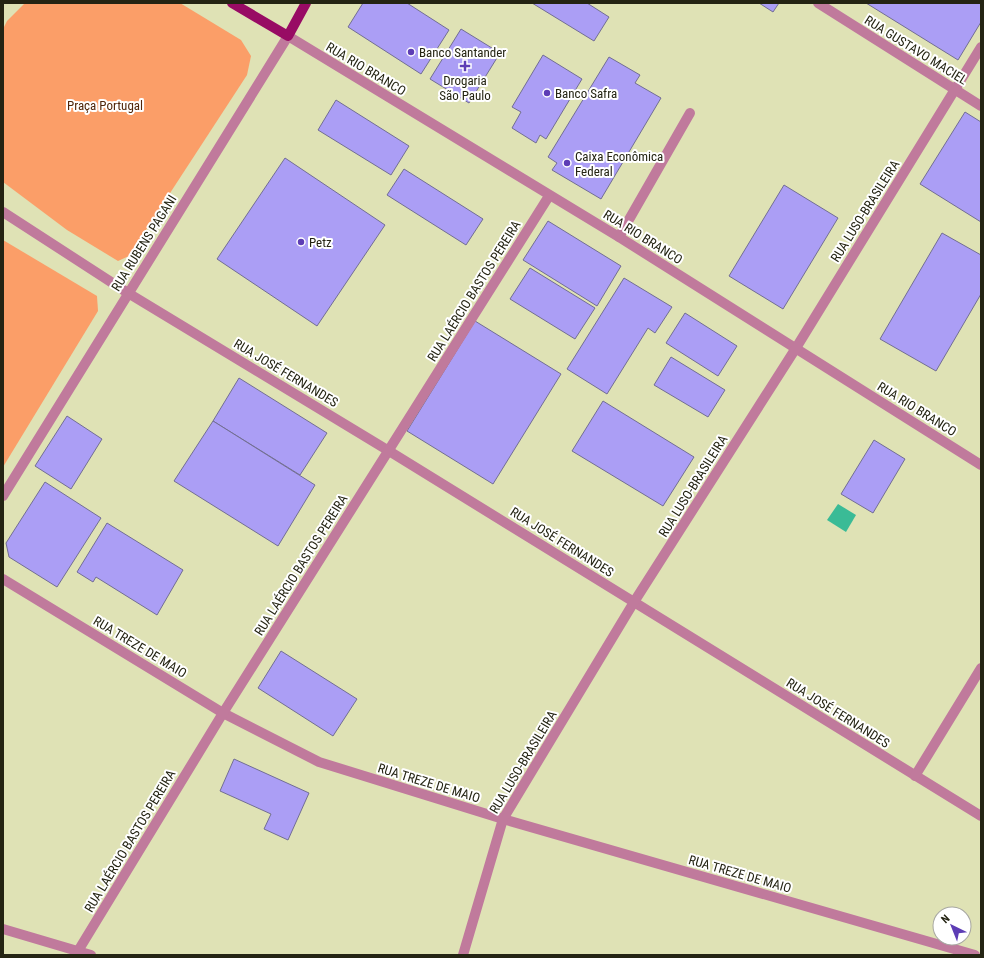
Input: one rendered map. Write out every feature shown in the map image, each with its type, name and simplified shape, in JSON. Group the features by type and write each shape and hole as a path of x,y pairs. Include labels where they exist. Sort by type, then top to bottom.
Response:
{"main road":[{"path":"232,3 288,36"},
{"name":"RUA RUBENS PAGANI","path":"288,36 306,3"}],"street":[{"name":"RUA GUSTAVO MACIEL","path":"818,3 981,106"},
{"name":"RUA RIO BRANCO","path":"288,36 549,196 619,237 981,465"},
{"name":"RUA RUBENS PAGANI","path":"3,496 288,36"},
{"name":"RUA LUSO-BRASILEIRA","path":"463,955 502,819 634,602 796,348 981,47"},
{"path":"619,237 690,113"},
{"name":"RUA LAÉRCIO BASTOS PEREIRA","path":"78,951 223,712 549,196"},
{"path":"3,212 128,293"},
{"name":"RUA JOSÉ FERNANDES","path":"128,293 389,451 981,816"},
{"name":"RUA TREZE DE MAIO","path":"3,579 223,712 319,762 502,819 975,955"},
{"path":"914,776 981,668"},
{"path":"3,929 91,955"}],"green space":[{"name":"Praça Portugal","path":"25,3 180,3 241,40 251,56 247,75 129,256 118,261 67,230 3,182 3,29 7,21"},
{"path":"3,240 97,296 98,311 3,467"}],"shaded area":[{"path":"838,504 856,515 846,532 827,520"}],"building":[{"name":"Banco Santander","path":"363,3 407,3 449,30 421,74 348,27"},
{"path":"532,3 587,3 609,17 594,41"},
{"path":"759,3 779,3 773,12"},
{"path":"866,3 981,3 981,22 958,60"},
{"name":"Drogaria São Paulo","path":"461,29 500,53 469,103 430,79"},
{"name":"Banco Safra","path":"543,55 582,79 546,139 540,135 536,143 512,128 521,112 512,107"},
{"path":"609,57 640,75 635,83 661,98 601,199 552,170 557,163 548,157"},
{"path":"336,100 409,146 391,175 318,130"},
{"path":"965,112 981,122 981,222 920,184"},
{"name":"Petz","path":"285,158 385,225 317,326 217,259"},
{"path":"404,169 483,219 466,245 387,195"},
{"path":"784,185 838,218 783,309 729,276"},
{"path":"548,221 621,266 597,306 523,260"},
{"path":"942,233 981,255 981,294 936,371 880,339"},
{"path":"530,268 595,308 575,339 510,299"},
{"path":"624,278 672,307 655,333 648,328 607,394 567,369"},
{"path":"685,313 737,346 718,376 666,343"},
{"path":"475,321 561,374 493,484 407,431"},
{"path":"671,357 725,390 708,417 654,385"},
{"path":"239,378 327,433 300,475 213,421"},
{"path":"603,401 694,457 663,506 572,451"},
{"path":"67,416 102,439 71,489 35,466"},
{"path":"213,421 315,485 278,546 174,481"},
{"path":"874,440 905,459 873,513 841,494"},
{"path":"45,482 101,518 57,587 9,557 6,543"},
{"path":"107,523 183,570 157,615 96,577 93,582 77,572"},
{"path":"281,651 357,699 333,736 258,688"},
{"path":"234,759 309,793 288,840 264,829 271,814 220,791"}],"place":[{"name":"Banco Santander","path":"411,52"},
{"name":"Drogaria São Paulo","path":"465,66"},
{"name":"Banco Safra","path":"547,93"},
{"name":"Caixa Econômica Federal","path":"567,163"},
{"name":"Petz","path":"301,242"}]}
